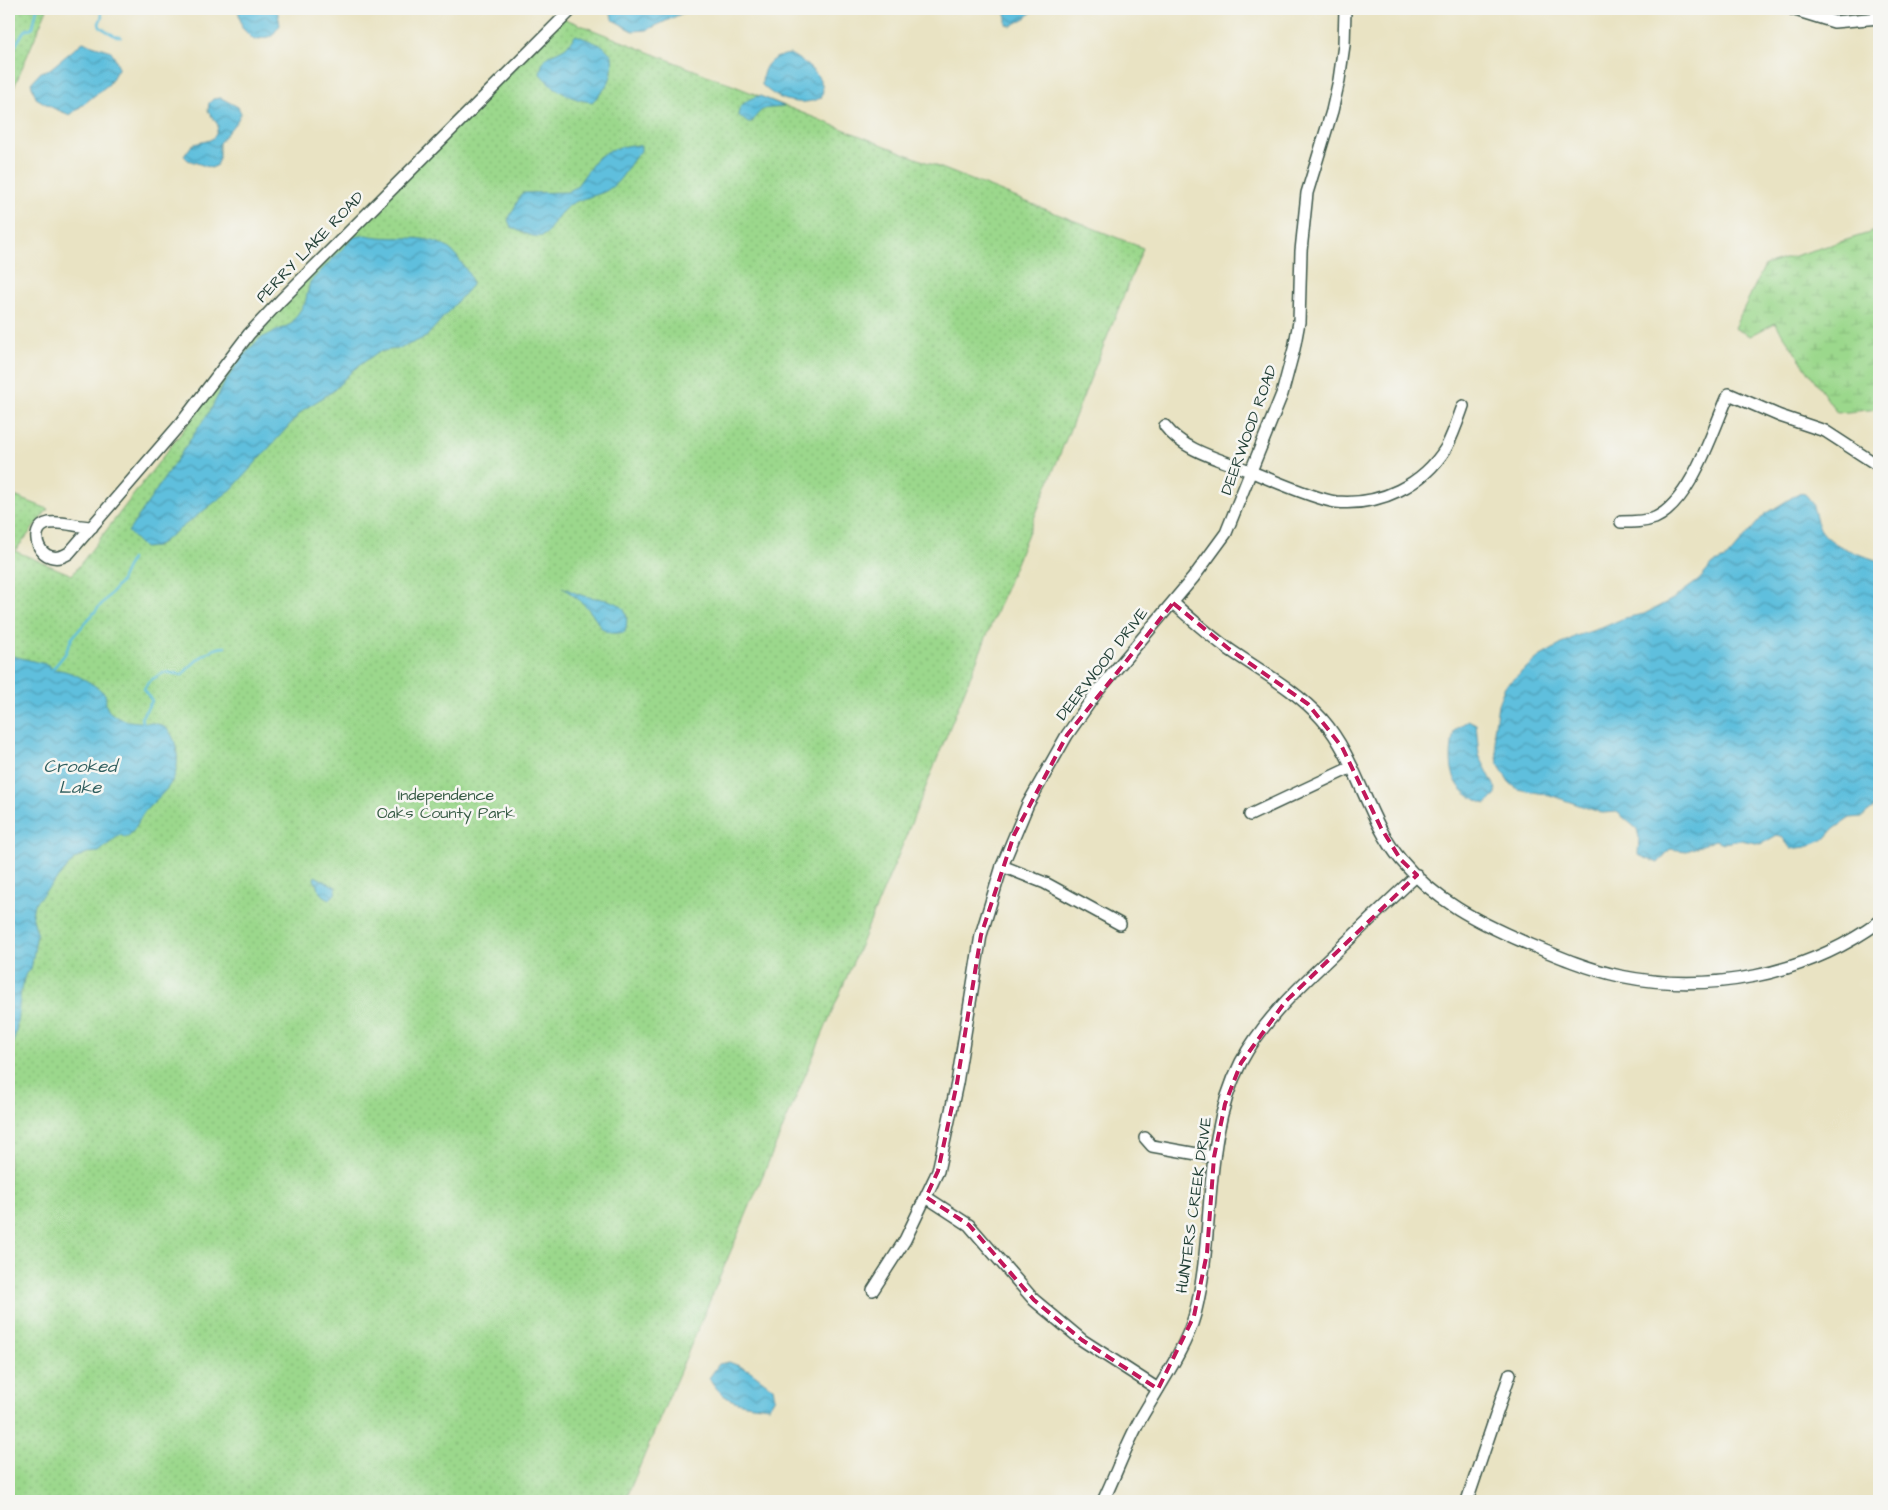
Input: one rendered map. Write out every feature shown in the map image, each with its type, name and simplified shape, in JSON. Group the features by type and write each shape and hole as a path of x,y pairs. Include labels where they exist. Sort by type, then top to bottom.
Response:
{"street":[{"name":"PERRY LAKE ROAD","path":"92,527 76,527 61,522 46,524 38,532 36,541 39,550 49,556 63,557 69,553 92,527 182,422 250,334 281,300 572,9"},
{"name":"DEERWOOD ROAD","path":"1173,603 1226,533 1282,394 1299,322 1303,219 1307,193 1332,111 1339,80 1344,45 1346,9"},
{"path":"1792,9 1834,22 1879,18"},
{"path":"1621,522 1649,520 1671,507 1693,476 1729,394 1780,416 1825,430 1879,466"},
{"path":"1165,426 1183,444 1252,472 1335,502 1372,500 1393,494 1412,483 1436,462 1450,439 1463,406"},
{"path":"1173,603 1228,649 1308,704 1324,721 1342,747 1381,828 1401,860 1452,907 1482,924 1569,961 1618,975 1648,981 1715,982 1774,972 1809,961 1838,947 1879,922"},
{"name":"DEERWOOD DRIVE","path":"926,1197 938,1171 957,1083 981,935 1002,866 1028,804 1067,735 1097,692 1173,603"},
{"path":"1250,815 1352,767"},
{"path":"1002,866 1044,884 1120,924"},
{"name":"HUNTERS CREEK DRIVE","path":"1103,1501 1140,1421 1194,1316 1207,1252 1214,1157 1227,1096 1241,1063 1255,1039 1306,981 1417,875"},
{"path":"1145,1138 1152,1146 1214,1157"},
{"path":"873,1290 905,1240 926,1197 969,1224 1013,1278 1055,1317 1122,1367 1158,1389"},
{"path":"1468,1501 1510,1374"}],"highlighted area":[{"path":"1173,603 1229,649 1308,704 1342,747 1381,828 1401,860 1417,875 1285,1002 1241,1063 1225,1104 1214,1157 1207,1253 1194,1316 1158,1389 1082,1340 1034,1300 969,1225 926,1197 938,1171 957,1083 981,935 1014,835 1067,735"}],"green space":[{"path":"9,9 47,9 9,99"},
{"name":"Independence Oaks County Park","path":"558,16 1143,248 898,856 625,1501 9,1501 9,494 48,509 15,551 72,575 271,316"},
{"path":"1879,230 1879,409 1837,413 1775,323 1750,336 1734,328 1765,265"}],"water":[{"path":"238,9 277,9 280,25 272,36 254,40 242,28"},
{"path":"609,9 691,9 647,30 633,31 613,20"},
{"path":"1006,9 1034,9 1027,17 1011,26 1006,24"},
{"path":"576,35 603,46 612,55 612,70 609,81 603,91 592,102 577,99 563,93 540,74 541,67 546,58 566,47"},
{"path":"83,42 111,51 119,67 109,84 70,115 36,98 31,83 41,72 50,69"},
{"path":"790,54 808,66 819,78 823,91 821,98 805,102 790,101 768,91 762,85 762,78 769,63 778,57"},
{"path":"760,96 784,106 763,110 753,121 748,123 738,115 740,108 752,98"},
{"path":"221,98 238,107 241,113 237,121 219,143 219,158 216,166 211,168 188,160 184,156 192,145 210,140 215,135 218,125 208,111 209,103 213,99"},
{"path":"630,145 641,146 641,151 618,182 606,191 567,207 542,236 525,234 511,227 508,220 522,193 567,192 576,187 597,158 610,150"},
{"path":"366,235 419,239 443,245 453,252 462,264 470,277 472,285 426,337 401,348 378,352 353,370 333,391 303,410 232,489 156,547 144,548 128,532 211,409 225,382 242,357 259,339 291,324 305,303 310,282 354,237"},
{"path":"1799,493 1805,494 1810,501 1817,522 1827,537 1844,548 1879,561 1879,804 1862,817 1850,818 1834,829 1825,839 1806,847 1791,849 1782,837 1777,835 1761,844 1741,840 1724,843 1715,840 1687,851 1670,849 1658,863 1638,855 1639,837 1637,829 1617,812 1602,813 1550,795 1517,789 1509,782 1498,764 1494,731 1498,704 1505,686 1539,657 1576,636 1624,618 1644,614 1673,599 1699,580 1713,564 1727,558 1764,515"},
{"path":"562,587 584,596 616,603 622,607 626,613 627,621 625,632 611,633 602,629 586,607"},
{"name":"Crooked Lake","path":"9,655 49,665 53,670 65,671 88,681 105,694 107,709 118,718 159,725 167,729 173,738 177,762 174,778 145,812 129,835 125,838 121,835 118,836 99,852 87,853 75,859 34,904 32,915 37,933 31,970 26,974 21,990 16,1032 9,1058"},
{"path":"1468,720 1476,724 1479,755 1496,789 1496,795 1486,804 1464,792 1458,784 1451,765 1454,731"},
{"path":"315,876 336,887 335,894 330,899 320,891 314,879"},
{"path":"729,1362 749,1370 773,1388 775,1397 769,1407 734,1401 715,1387 709,1378 719,1364"}],"waterway":[{"path":"9,56 24,31 33,27 37,9"},
{"path":"100,9 102,17 99,23 100,27 115,36 121,37"},
{"path":"52,670 65,654 72,638 120,583 131,559"},
{"path":"143,722 141,718 152,701 144,689 149,681 165,672 182,675 196,661 208,653 226,647"}]}
